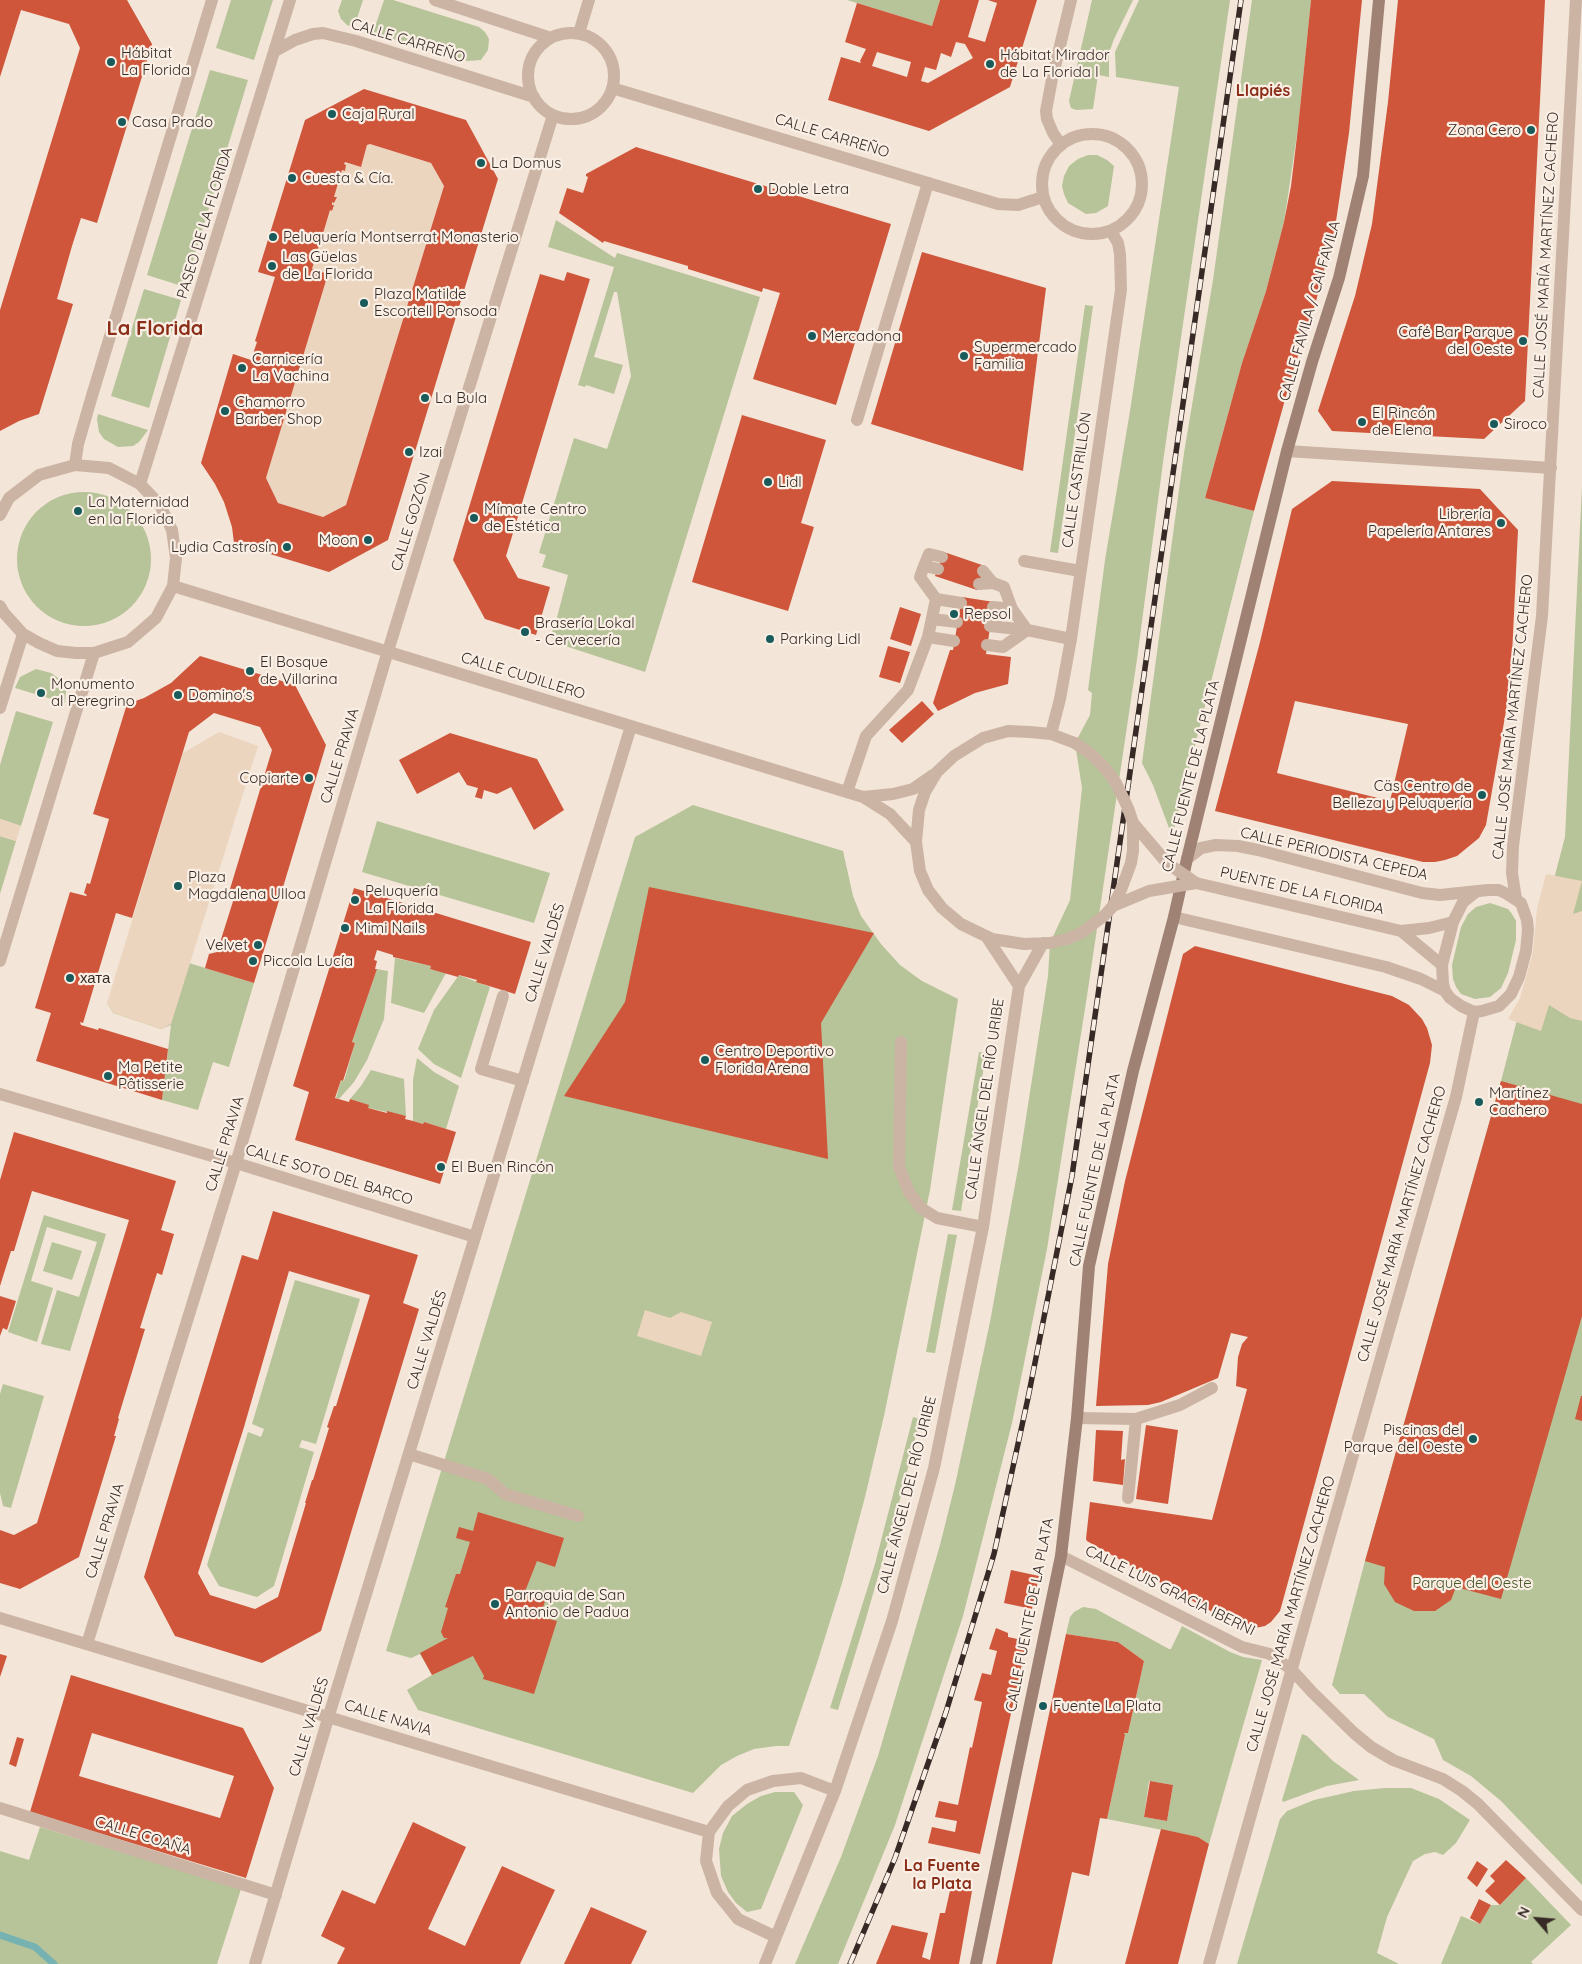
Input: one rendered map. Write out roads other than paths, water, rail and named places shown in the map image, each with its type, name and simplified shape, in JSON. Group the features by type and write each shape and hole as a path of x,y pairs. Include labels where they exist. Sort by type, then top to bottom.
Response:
{"main road":[{"name":"CALLE FAVILA / CAI FAVILA","path":"1287,451 1312,362 1340,278 1363,176 1379,0"},
{"name":"CALLE FUENTE DE LA PLATA","path":"976,1964 1061,1556 1077,1418 1089,1266 1133,1071 1174,917 1287,451"}],"street":[{"name":"PASEO DE LA FLORIDA","path":"140,484 290,0"},
{"path":"435,0 551,38"},
{"path":"579,33 589,0"},
{"path":"1061,145 1049,125 1046,112 1071,0"},
{"name":"CALLE JOSÉ MARÍA MARTÍNEZ CACHERO","path":"1516,898 1512,873 1513,846 1542,616 1576,0"},
{"path":"75,464 78,444 88,408 209,3"},
{"path":"568,32 579,33 594,39 605,49 612,60 615,73 612,88 603,105 591,114 580,118 566,119 552,115 543,109 534,97 528,78 532,58 540,45 551,38 568,32"},
{"name":"CALLE CARREÑO","path":"274,51 312,34 328,34 534,97"},
{"name":"CALLE CARREÑO","path":"612,88 928,183 1008,205 1026,204 1044,197"},
{"name":"CALLE GOZÓN","path":"388,651 552,115"},
{"path":"1084,134 1102,134 1119,141 1132,154 1141,170 1142,189 1138,206 1126,221 1111,231 1094,235 1077,233 1061,224 1049,211 1044,197 1042,177 1046,162 1061,145 1084,134"},
{"path":"857,420 928,183"},
{"name":"CALLE CASTRILLÓN","path":"1051,734 1060,699 1071,639 1121,290 1120,254 1118,243 1111,231"},
{"path":"1287,451 1551,468"},
{"path":"0,515 10,498 39,475 75,464 109,468 140,484 160,505 172,530 176,558 173,586 156,618 128,642 94,653 57,651 23,634 0,606"},
{"path":"942,557 929,554 920,577 936,599 961,602"},
{"path":"1024,561 1080,571"},
{"path":"924,566 938,569"},
{"path":"983,571 993,583"},
{"path":"979,584 993,583 1004,587 1012,609 1027,630"},
{"name":"CALLE CUDILLERO","path":"173,586 863,797 890,814 916,842"},
{"path":"847,792 866,736 908,690 928,637 936,599"},
{"path":"993,607 1012,609"},
{"path":"932,619 957,622"},
{"path":"990,626 1027,630 1071,639"},
{"path":"988,645 1003,647 1027,630"},
{"path":"0,708 23,634"},
{"path":"928,637 954,641"},
{"name":"CALLE PRAVIA","path":"87,1644 236,1163 388,651"},
{"path":"0,961 94,653"},
{"name":"CALLE VALDÉS","path":"255,1964 631,726"},
{"path":"1008,731 1051,734 1075,743 1098,761 1116,783 1128,808 1133,824 1131,863 1113,906 1093,926 1081,933 1047,943 1008,943 986,936 960,924 942,908 928,890 920,872 916,842 919,810 925,792 937,772 954,756 983,738 1008,731"},
{"name":"CALLE CUDILLERO","path":"863,797 893,794 913,789 937,772"},
{"name":"PUENTE DE LA FLORIDA","path":"1133,824 1167,862 1196,883"},
{"name":"CALLE PERIODISTA CEPEDA","path":"1187,859 1201,848 1216,845 1238,846 1422,893 1440,895 1477,891"},
{"name":"PUENTE DE LA FLORIDA","path":"1113,906 1148,891 1196,883 1401,931 1429,928 1453,922"},
{"path":"1499,890 1516,898 1525,913 1528,930 1519,977 1511,994 1499,1006 1474,1012 1450,998 1443,984 1442,965 1453,922 1463,902 1477,891 1499,890"},
{"path":"1174,917 1386,967 1422,979 1445,991"},
{"name":"PUENTE DE LA FLORIDA","path":"1401,931 1442,965"},
{"name":"CALLE ÁNGEL DEL RÍO URIBE","path":"986,936 1019,986"},
{"name":"CALLE ÁNGEL DEL RÍO URIBE","path":"765,1964 835,1791 892,1621 934,1468 983,1227 1019,986 1047,943"},
{"path":"503,996 481,1070 523,1081"},
{"name":"CALLE JOSÉ MARÍA MARTÍNEZ CACHERO","path":"1209,1964 1456,1097 1474,1012"},
{"path":"901,1042 899,1166 910,1192 921,1208 937,1218 983,1227"},
{"name":"CALLE SOTO DEL BARCO","path":"0,1094 236,1163 475,1237"},
{"path":"1077,1418 1136,1419 1180,1405 1212,1388"},
{"path":"1128,1498 1136,1419"},
{"path":"409,1454 488,1479 505,1494 578,1516"},
{"name":"CALLE LUIS GRACIA IBERNI","path":"1061,1556 1242,1647 1270,1654 1292,1670 1354,1733 1372,1747 1393,1760 1443,1779 1478,1804 1582,1910"},
{"name":"CALLE NAVIA","path":"0,1618 710,1832"},
{"path":"776,1936 738,1919 716,1893 706,1861 710,1832 728,1806 747,1790 773,1781 801,1778 835,1791"},
{"name":"CALLE COAÑA","path":"0,1808 276,1895"}],"waterway":[{"path":"0,1935 35,1947 54,1964"}],"railway":[{"path":"850,1964 895,1858 946,1712 994,1554 1028,1398 1072,1176 1241,0"}],"place":[{"name":"Hábitat La Florida","path":"111,62"},
{"name":"Hábitat Mirador de La Florida I","path":"990,64"},
{"name":"Caja Rural","path":"332,114"},
{"name":"Casa Prado","path":"122,122"},
{"name":"Zona Cero","path":"1531,130"},
{"name":"La Domus","path":"481,163"},
{"name":"Cuesta & Cía.","path":"292,178"},
{"name":"Doble Letra","path":"758,189"},
{"name":"Peluquería Montserrat Monasterio","path":"273,237"},
{"name":"Las Güelas de La Florida","path":"272,266"},
{"name":"Plaza Matilde Escortell Ponsoda","path":"364,303"},
{"name":"Mercadona","path":"812,336"},
{"name":"Café Bar Parque del Oeste","path":"1523,341"},
{"name":"Supermercado Familia","path":"964,356"},
{"name":"Carnicería La Vachina","path":"242,368"},
{"name":"La Bula","path":"425,398"},
{"name":"Chamorro Barber Shop","path":"225,411"},
{"name":"El Rincón de Elena","path":"1362,422"},
{"name":"Siroco","path":"1494,424"},
{"name":"Izai","path":"409,452"},
{"name":"Lidl","path":"768,482"},
{"name":"La Maternidad en la Florida","path":"78,511"},
{"name":"Mímate Centro de Estética","path":"474,518"},
{"name":"Librería Papelería Antares","path":"1501,523"},
{"name":"Moon","path":"368,540"},
{"name":"Lydia Castrosín","path":"287,547"},
{"name":"Repsol","path":"954,614"},
{"name":"Brasería Lokal - Cervecería","path":"525,632"},
{"name":"Parking Lidl","path":"770,639"},
{"name":"El Bosque de Villarina","path":"250,671"},
{"name":"Monumento al Peregrino","path":"41,693"},
{"name":"Domino's","path":"178,695"},
{"name":"Copiarte","path":"309,778"},
{"name":"Cäs Centro de Belleza y Peluquería","path":"1482,795"},
{"name":"Plaza Magdalena Ulloa","path":"178,886"},
{"name":"Peluquería La Florida","path":"355,900"},
{"name":"Mimi Nails","path":"345,928"},
{"name":"Velvet","path":"258,945"},
{"name":"Piccola Lucía","path":"253,961"},
{"name":"хата","path":"70,978"},
{"name":"Centro Deportivo Florida Arena","path":"705,1060"},
{"name":"Ma Petite Pâtisserie","path":"108,1076"},
{"name":"Martínez Cachero","path":"1479,1102"},
{"name":"El Buen Rincón","path":"441,1167"},
{"name":"Piscinas del Parque del Oeste","path":"1473,1439"},
{"name":"Parroquia de San Antonio de Padua","path":"495,1604"},
{"name":"Fuente La Plata","path":"1043,1706"}],"district":[{"name":"Llapiés","path":"1263,91"},
{"name":"La Florida","path":"155,329"},
{"name":"La Fuente la Plata","path":"942,1875"}],"park label":[{"name":"Parque del Oeste","path":"1472,1583"}]}
